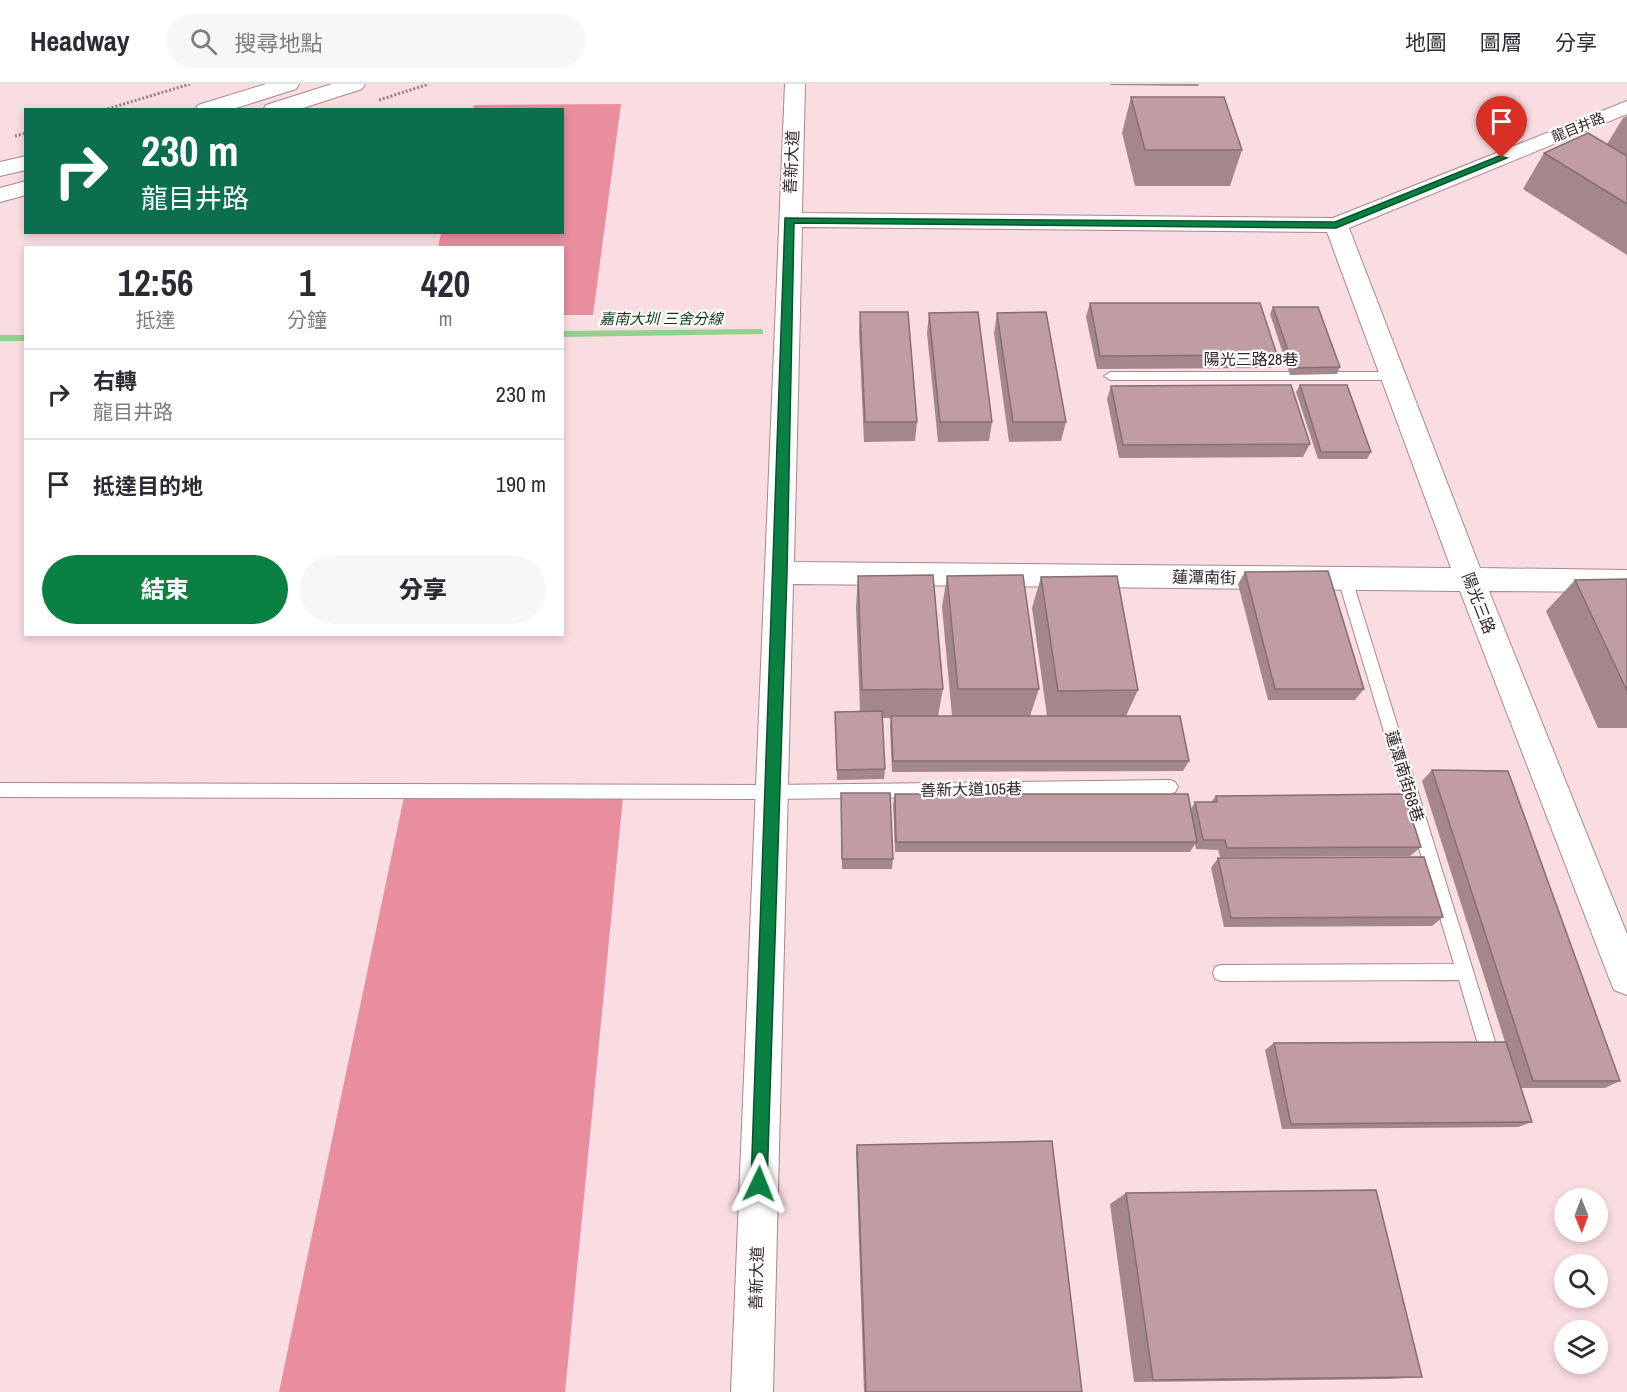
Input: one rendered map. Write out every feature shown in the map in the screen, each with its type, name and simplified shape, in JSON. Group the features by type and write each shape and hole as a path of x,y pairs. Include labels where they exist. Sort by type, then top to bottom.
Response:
{"street":[{"path":"212,108 288,84"},
{"path":"280,108 354,84"},
{"name":"善新大道","path":"752,1392 795,84"},
{"name":"龍目井路","path":"789,220 1336,225 1627,107"},
{"path":"0,170 24,164"},
{"path":"0,195 24,189"},
{"name":"陽光三路","path":"1336,225 1470,580 1627,978"},
{"name":"蓮潭南街","path":"780,573 1627,581"}],"lane":[{"name":"陽光三路28巷","path":"1110,376 1393,376"},
{"name":"蓮潭南街68巷","path":"1345,579 1496,1074"},
{"name":"善新大道105巷","path":"0,790 771,792 1170,787"},
{"path":"1221,972 1465,972"}],"path":[{"path":"111,108 190,84"},
{"path":"374,102 429,84"}],"shaded area":[{"path":"621,104 593,315 564,315 564,246 438,246 441,234 564,234 564,108 473,108 474,105"},
{"path":"404,797 623,797 565,1392 279,1392"}],"building":[{"path":"1131,97 1224,97 1242,150 1145,150"},
{"path":"1588,133 1627,156 1627,204 1544,153"},
{"path":"1090,303 1260,303 1277,355 1100,356"},
{"path":"1273,307 1318,307 1340,367 1294,368"},
{"path":"860,312 908,312 917,422 865,422"},
{"path":"978,312 992,422 940,422 929,313"},
{"path":"1046,312 1066,422 1013,422 997,313"},
{"path":"1291,385 1310,444 1123,445 1111,386"},
{"path":"1300,385 1347,385 1371,452 1321,452"},
{"path":"1328,571 1364,689 1275,689 1245,572"},
{"path":"933,575 943,689 862,690 858,576"},
{"path":"1023,575 1039,689 958,689 947,576"},
{"path":"1117,576 1138,690 1058,691 1041,577"},
{"path":"1627,579 1627,691 1575,580"},
{"path":"882,711 885,769 837,770 835,712"},
{"path":"891,716 1180,716 1189,761 893,761"},
{"path":"1432,770 1508,771 1620,1081 1533,1081"},
{"path":"841,793 890,793 893,859 842,859"},
{"path":"895,794 1188,794 1197,842 896,842"},
{"path":"1404,794 1421,847 1227,848 1225,840 1203,840 1195,802 1217,802 1216,796"},
{"path":"1424,857 1443,917 1231,918 1218,858"},
{"path":"1506,1042 1532,1122 1291,1124 1274,1043"},
{"path":"1052,1141 1082,1392 866,1392 857,1145"},
{"path":"1376,1190 1422,1377 1153,1380 1126,1193"}],"waterway":[{"name":"嘉南大圳 三舍分線","path":"564,334 760,332"},
{"name":"嘉南大圳 三舍分線","path":"0,338 24,338"}],"route":[{"path":"759,1184 780,573 789,220 1336,225 1502,158"}]}
